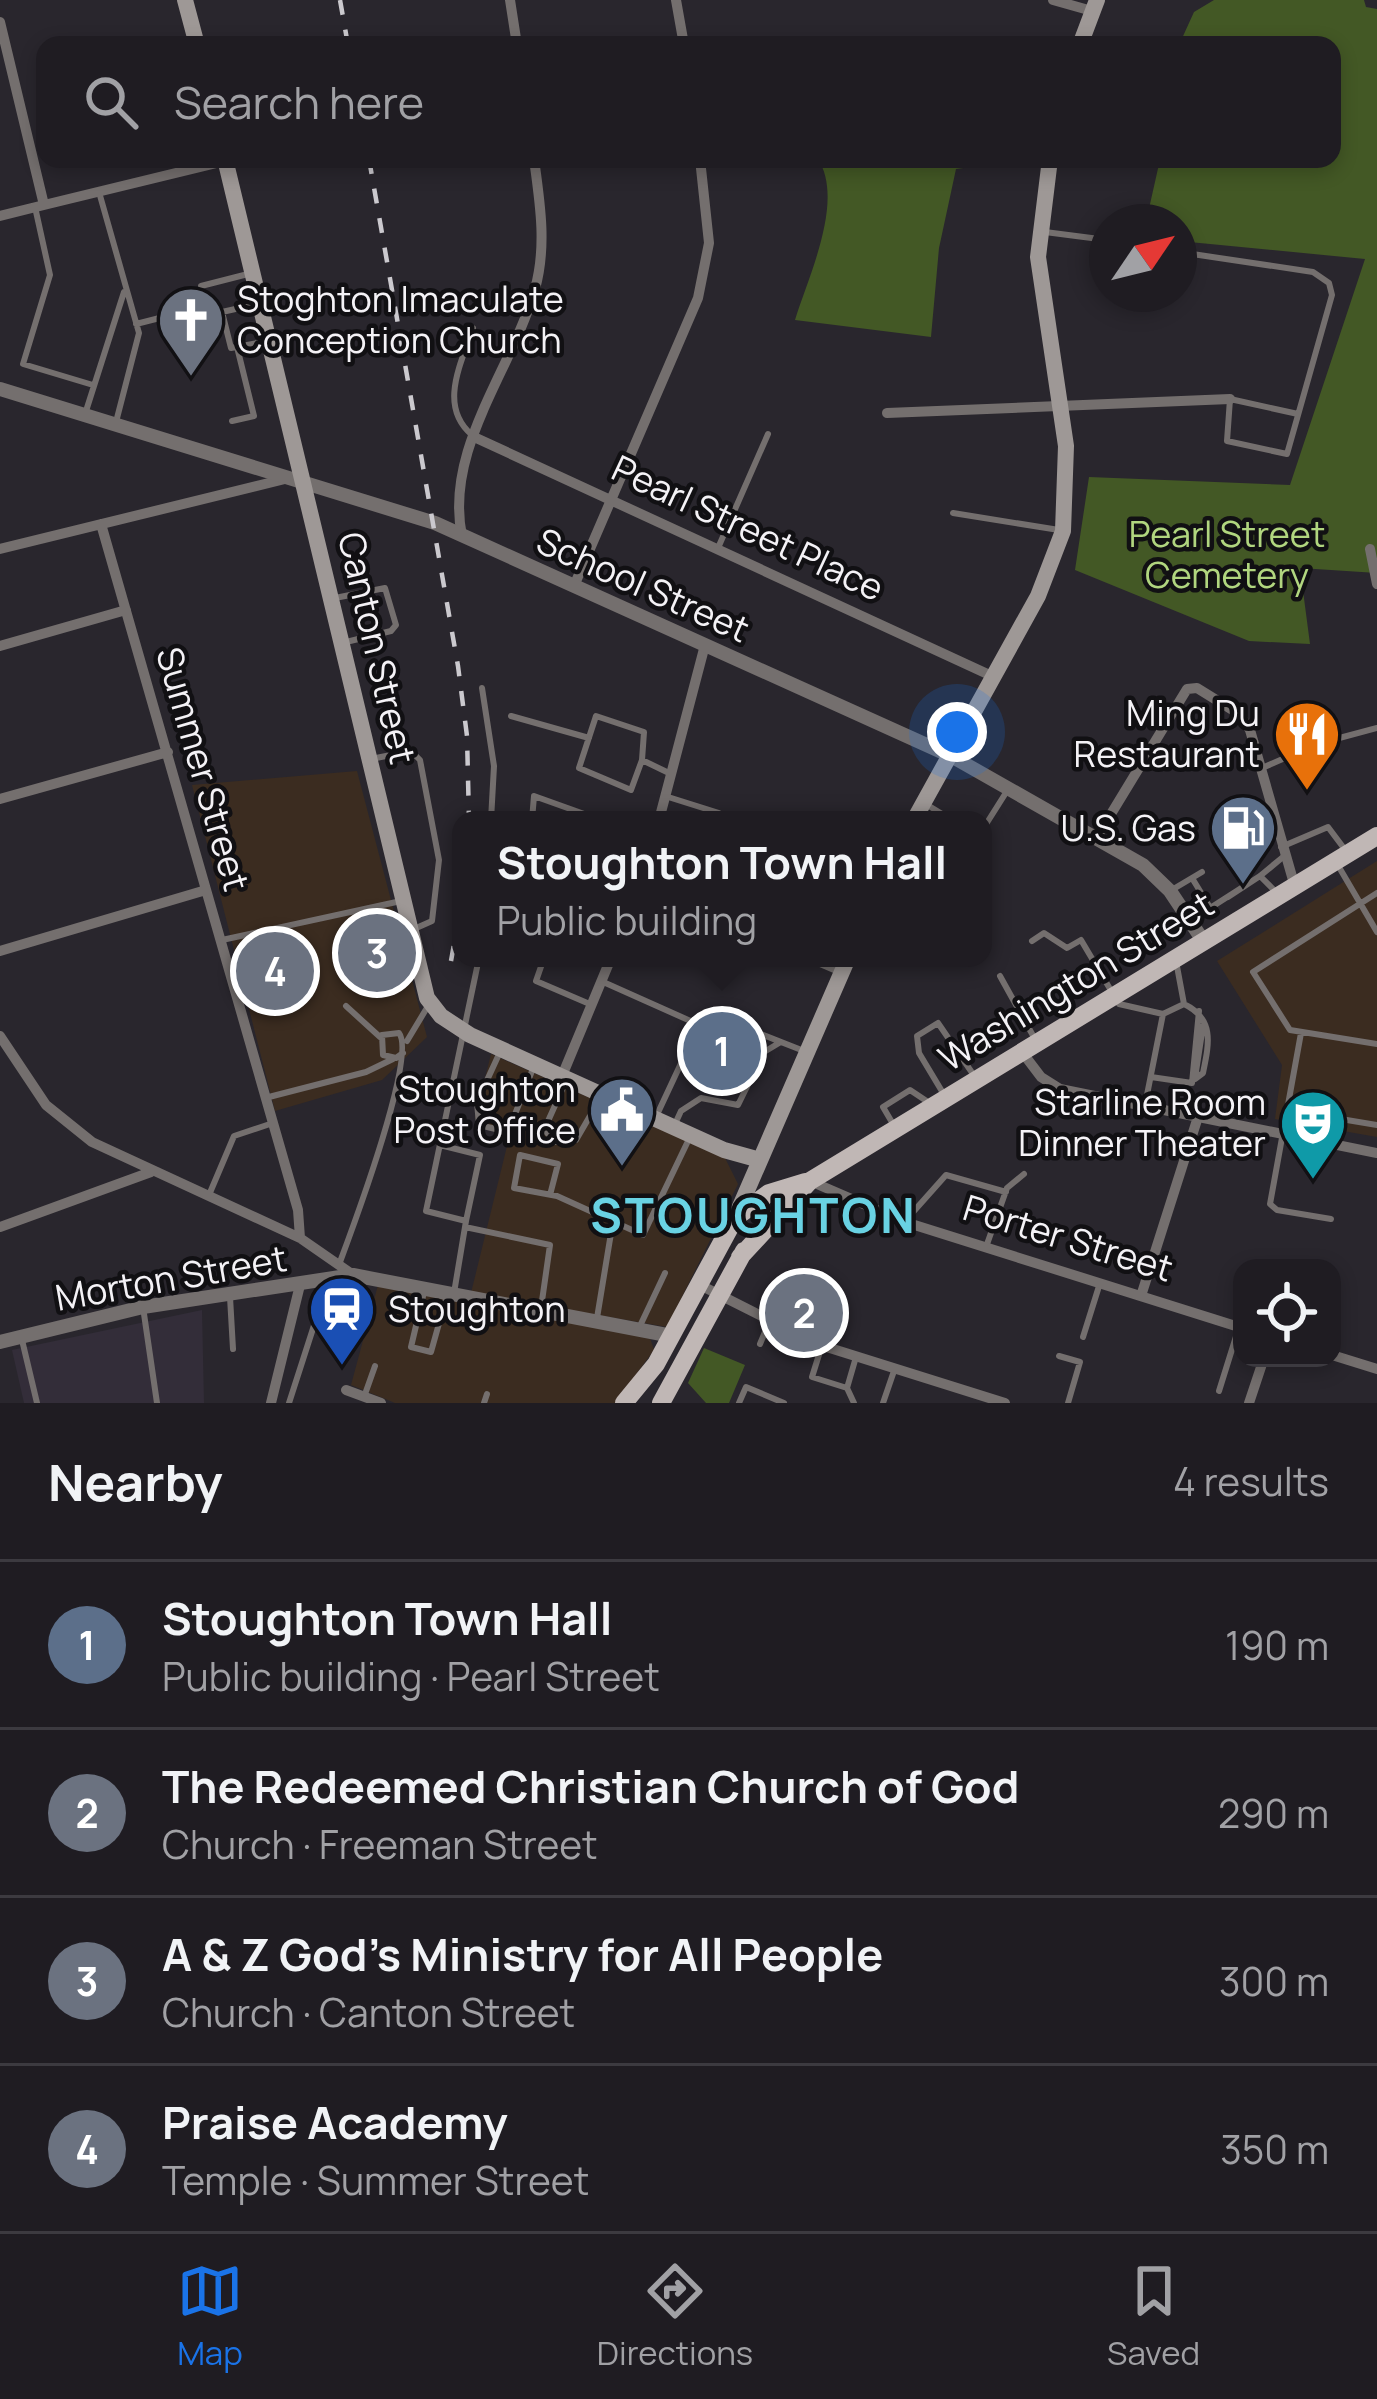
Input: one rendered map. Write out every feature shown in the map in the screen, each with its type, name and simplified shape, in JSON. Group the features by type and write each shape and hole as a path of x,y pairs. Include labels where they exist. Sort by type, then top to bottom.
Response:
{"main road":[{"path":"185,0 194,36"},
{"path":"1083,36 1095,6"},
{"name":"Canton Street","path":"227,168 306,483 400,901 430,1004"},
{"path":"919,811 1051,569 1063,531 1068,473 1042,300 1038,232 1049,168"},
{"name":"Washington Street","path":"661,1403 735,1219 769,1192 809,1181 1375,842"},
{"path":"735,1219 844,967"},
{"path":"430,1004 463,1030 501,1049 724,1150 760,1160"},
{"path":"724,1150 748,1187"},
{"path":"760,1160 769,1192"},
{"name":"Washington Street","path":"640,1398 672,1336 809,1181"},
{"name":"Washington Street","path":"740,1258 769,1192"},
{"name":"Washington Street","path":"624,1403 656,1364"}],"street":[{"path":"510,0 516,36"},
{"path":"676,0 682,36"},
{"path":"1053,0 1095,6"},
{"path":"0,22 40,206"},
{"path":"0,217 192,168"},
{"path":"462,536 459,482 534,292 541,262 535,168"},
{"path":"574,586 704,277 709,227 701,168"},
{"name":"School Street","path":"0,389 462,536 951,756 1143,865 1170,891 1204,942"},
{"path":"887,413 1230,399"},
{"name":"Pearl Street Place","path":"474,437 995,677"},
{"path":"0,548 285,479"},
{"name":"Summer Street","path":"101,524 300,1217 300,1238"},
{"path":"1370,549 1377,584"},
{"path":"0,646 126,610"},
{"path":"661,811 706,645"},
{"path":"1097,837 1187,689 1197,688 1243,719 1261,768 1287,891"},
{"path":"0,799 168,752"},
{"path":"0,952 206,890"},
{"path":"565,1077 607,967"},
{"path":"0,1036 57,1115 92,1142 300,1238 334,1272"},
{"path":"1030,1048 1054,1087 1197,1120 1377,1153"},
{"path":"1141,1296 1197,1120"},
{"path":"0,1227 151,1172"},
{"name":"Porter Street","path":"809,1181 905,1222 1233,1325"},
{"name":"Morton Street","path":"0,1342 143,1307 300,1285 334,1272 424,1289"},
{"path":"271,1403 300,1285"},
{"path":"424,1289 672,1336"},
{"path":"710,1290 822,1345 1005,1403"},
{"path":"1341,1358 1377,1369"},
{"path":"1250,1403 1261,1367"},
{"path":"354,1396 381,1403"}],"lane":[{"path":"98,191 139,333 115,426"},
{"path":"40,206 50,275 23,364 93,386"},
{"path":"1038,232 1089,238"},
{"path":"1197,255 1312,272 1329,283 1327,315 1287,454 1227,441 1230,399 1298,414"},
{"path":"203,308 201,286 254,273"},
{"path":"84,416 125,289"},
{"path":"136,324 203,308 222,312 261,303"},
{"path":"222,312 229,344 237,347 271,340"},
{"path":"472,328 452,400 458,420 474,437"},
{"path":"232,421 254,416 237,347"},
{"path":"718,548 768,434"},
{"path":"953,513 1063,531"},
{"path":"332,599 385,588 392,609 393,630 341,643"},
{"path":"482,688 494,766 492,811"},
{"path":"512,716 589,738"},
{"path":"596,716 644,732 642,760 631,790 579,768 596,716"},
{"path":"1261,768 1317,744 1377,728"},
{"path":"368,760 412,751 420,760 437,837 438,889 431,922 408,931"},
{"path":"642,760 671,774"},
{"path":"992,815 1009,788"},
{"path":"533,811 534,796 576,811"},
{"path":"665,796 713,811"},
{"path":"924,802 938,811"},
{"path":"1191,920 1260,876 1282,852 1328,826 1377,932"},
{"path":"1170,891 1202,872"},
{"path":"1260,876 1287,891"},
{"path":"1192,878 1211,908"},
{"path":"1377,893 1254,970 1286,1025 1301,1033 1377,1044"},
{"path":"220,941 400,901"},
{"path":"1031,941 1044,933 1067,948 1081,940 1119,1004 1163,1014 1184,1004"},
{"path":"1175,959 1184,1004"},
{"path":"476,967 426,1211 550,1245 541,1311"},
{"path":"541,967 536,981 592,1005"},
{"path":"1000,976 1030,1048"},
{"path":"602,981 695,1023"},
{"path":"289,1403 386,1128 401,1052 430,1004"},
{"path":"1150,1077 1186,1085 1203,1073 1211,1036 1199,1011 1184,1004"},
{"path":"346,1006 380,1037 380,1052 401,1052"},
{"path":"1195,1079 1190,1070 1199,1011"},
{"path":"655,1119 695,1023 705,1012 715,1012 807,1052"},
{"path":"1144,1109 1163,1014"},
{"path":"941,1102 917,1048 917,1036 938,1023 976,1080"},
{"path":"380,1037 394,1031 401,1052"},
{"path":"1301,1033 1271,1207 1331,1219"},
{"path":"673,1127 682,1111 700,1098 738,1105 764,1052 782,1042"},
{"path":"501,1049 477,1102 479,1125 508,1132 535,1064"},
{"path":"266,1098 366,1072 401,1052"},
{"path":"565,1077 544,1121 544,1130 556,1142 576,1140 602,1094"},
{"path":"1287,1110 1377,1125"},
{"path":"208,1196 234,1136 273,1123"},
{"path":"550,1195 559,1164 520,1155 514,1188 550,1195 644,1235 691,1135"},
{"path":"424,1289 411,1348 431,1352 451,1293 480,1155 440,1144"},
{"path":"905,1222 946,1174 1006,1192"},
{"path":"986,1247 1006,1192 1024,1174"},
{"path":"596,1321 613,1221"},
{"path":"639,1328 664,1273"},
{"path":"1083,1337 1100,1283"},
{"path":"230,1294 233,1349"},
{"path":"143,1307 157,1403"},
{"path":"760,1344 770,1319"},
{"path":"22,1337 37,1403"},
{"path":"822,1345 812,1377 847,1388"},
{"path":"1220,1391 1233,1351"},
{"path":"1059,1355 1080,1362 1068,1403"},
{"path":"854,1403 847,1388 856,1356"},
{"path":"354,1396 375,1366"},
{"path":"884,1403 895,1368"},
{"path":"739,1403 746,1387 784,1403"}],"shaded area":[{"path":"357,771 427,1037 382,1080 275,1111 192,785"},
{"path":"1377,861 1377,1137 1275,1119 1282,1065 1217,961"},
{"path":"491,1054 725,1158 738,1184 667,1327 471,1293 508,1142 475,1118"},
{"path":"378,1285 650,1338 654,1350 615,1403 395,1403 351,1385"},
{"path":"202,1310 204,1403 24,1403 12,1350"}],"green space":[{"name":"Pearl Street Cemetery","path":"1214,0 1364,0 1366,7 1377,9 1377,573 1300,568 1310,644 1249,641 1075,570 1089,477 1290,485 1365,259 1197,243 1197,204 1150,204 1158,168 1341,168 1341,36 1183,36 1194,12"},
{"path":"822,168 963,168 956,169 939,248 931,337 795,320 822,239 828,196"},
{"path":"704,1348 745,1365 729,1403 706,1403 688,1383"}],"railway":[{"path":"340,0 346,36"},
{"path":"371,168 458,666 467,736 469,811"},
{"path":"451,961 452,955"}],"place":[{"name":"Stoghton Imaculate Conception Church","path":"191,379"},
{"name":"Ming Du Restaurant","path":"1307,793"},
{"name":"U.S. Gas","path":"1243,887"},
{"name":"A & Z God's Ministry for All People","path":"377,953"},
{"name":"Praise Academy","path":"275,971"},
{"name":"Stoughton Town Hall","path":"722,1051"},
{"name":"Stoughton Post Office","path":"622,1169"},
{"name":"Starline Room Dinner Theater","path":"1313,1182"},
{"name":"The Redeemed Christian Church of God","path":"804,1313"},
{"name":"Stoughton","path":"342,1368"}],"district":[{"name":"STOUGHTON","path":"754,1216"}]}
